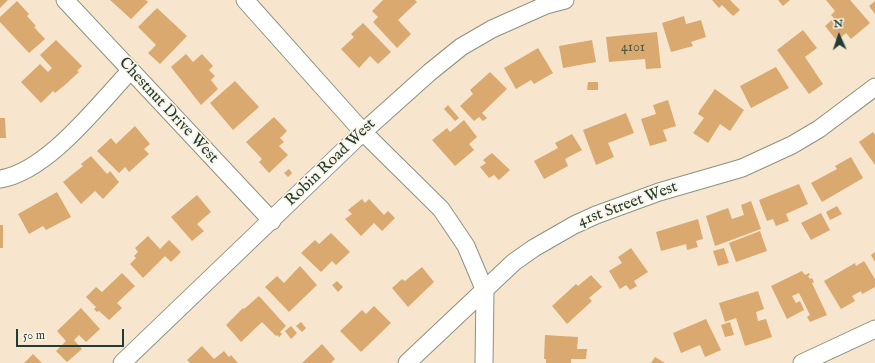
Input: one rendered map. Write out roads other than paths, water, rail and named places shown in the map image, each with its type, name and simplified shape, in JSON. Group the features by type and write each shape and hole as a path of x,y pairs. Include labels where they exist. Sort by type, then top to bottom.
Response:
{"street":[{"name":"Chestnut Drive West","path":"65,0 272,221"},
{"path":"245,0 363,132 441,209 466,246 485,291 484,363"},
{"name":"Robin Road West","path":"122,363 272,221 363,132 430,72 461,47 516,18 546,5 565,0"},
{"path":"0,179 23,173 48,156 130,71"},
{"name":"41st Street West","path":"407,363 514,262 534,248 596,214 659,192 750,164 792,145 819,129 875,88"},
{"path":"802,363 875,330"}]}
